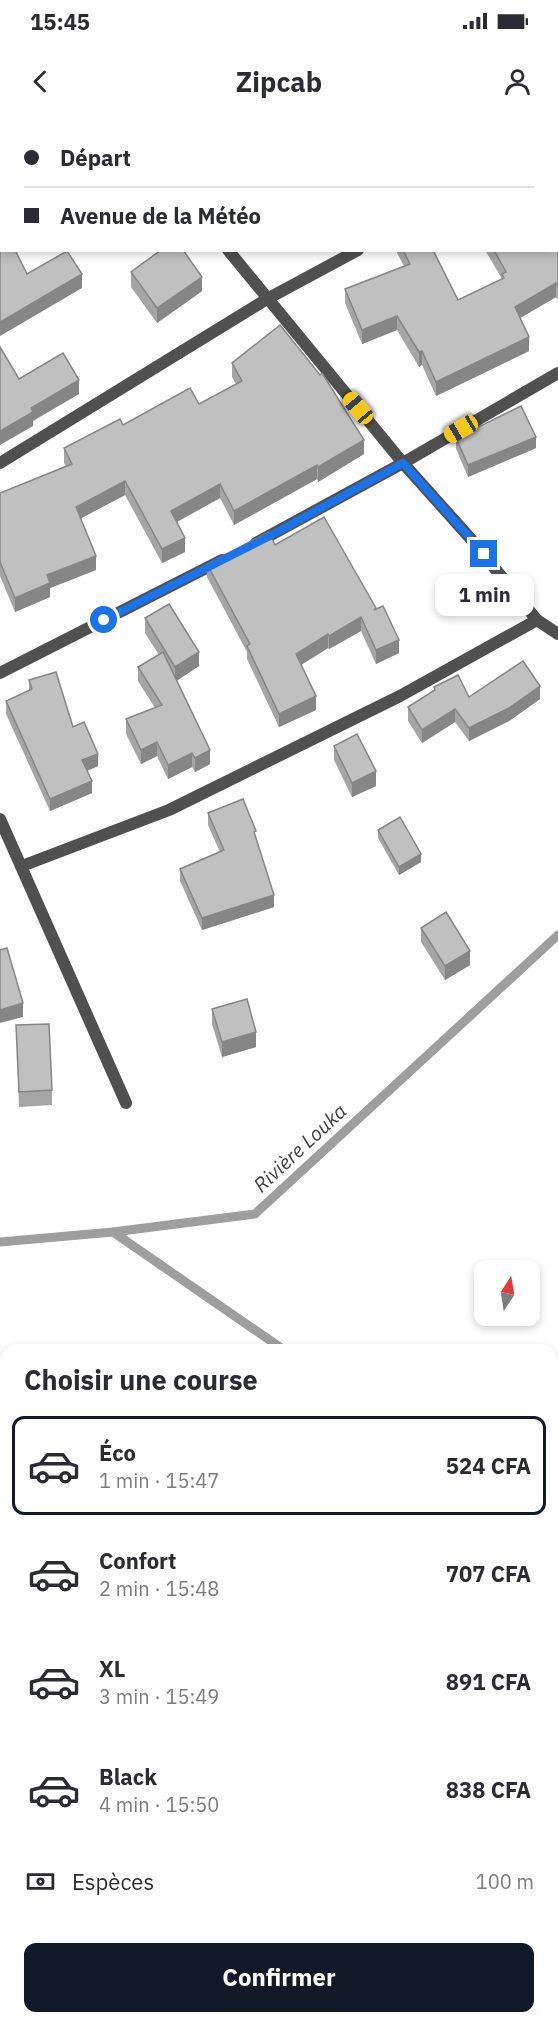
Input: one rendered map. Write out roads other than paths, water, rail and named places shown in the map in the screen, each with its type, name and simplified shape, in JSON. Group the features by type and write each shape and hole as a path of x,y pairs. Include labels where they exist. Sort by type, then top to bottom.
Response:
{"street":[{"path":"230,252 403,463 470,538 537,620 558,634"},
{"path":"0,463 267,299 354,252"},
{"path":"249,546 403,463 558,373"},
{"path":"0,673 228,557"},
{"path":"22,866 169,810 400,696 537,620"},
{"path":"0,819 126,1103"}],"waterway":[{"name":"Rivière Louka","path":"0,1242 113,1232 255,1214 558,935"},
{"path":"113,1232 275,1344"}]}
